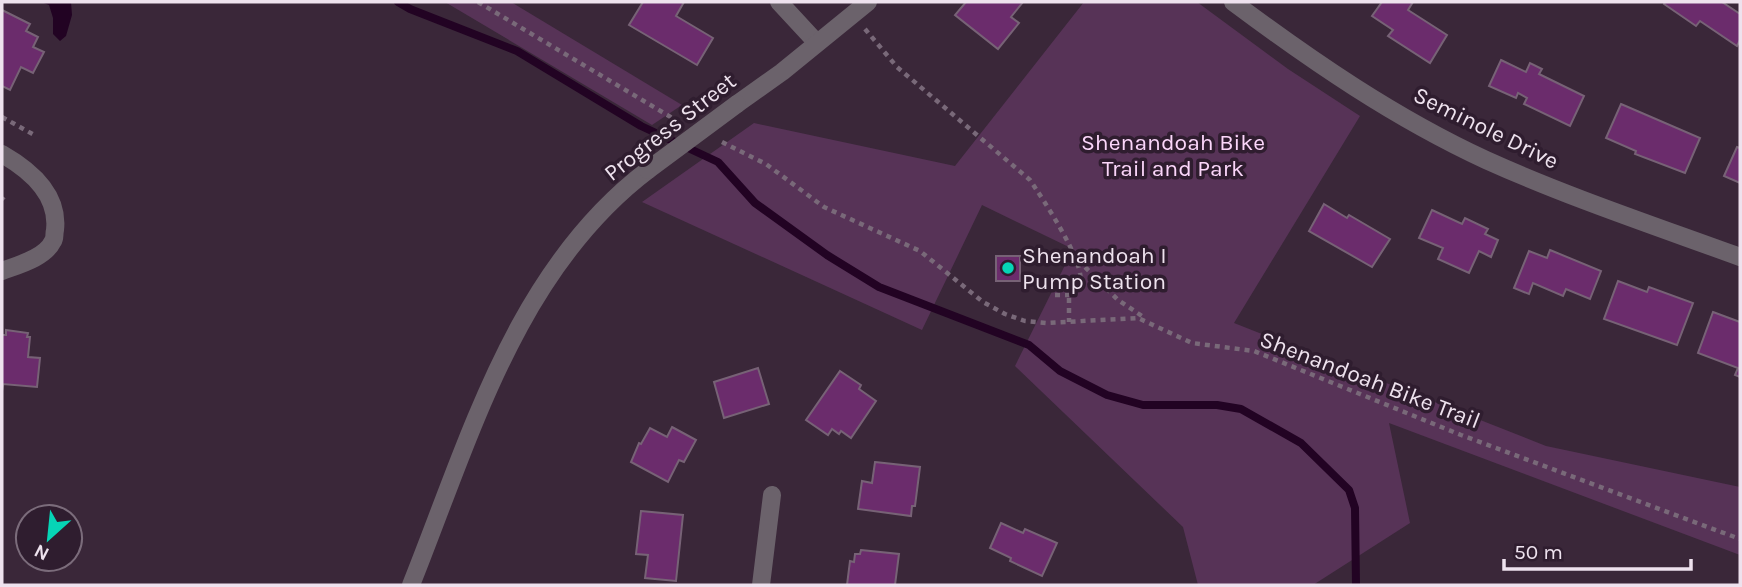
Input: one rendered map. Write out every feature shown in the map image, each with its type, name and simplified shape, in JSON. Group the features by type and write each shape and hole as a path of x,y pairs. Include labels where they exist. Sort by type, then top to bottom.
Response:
{"street":[{"path":"779,2 817,43"},
{"name":"Progress Street","path":"411,585 501,360 535,298 584,233 626,188 648,170 782,72 868,2"},
{"name":"Seminole Drive","path":"1233,2 1333,73 1440,137 1546,186 1740,257"},
{"path":"2,154 22,165 48,195 56,218 53,242 32,261 2,271"},
{"path":"761,585 772,495"}],"path":[{"path":"478,2 688,127"},
{"path":"854,14 897,67 1030,180 1076,258 1118,300 1164,331"},
{"path":"2,117 36,136"},
{"name":"Shenandoah Bike Trail","path":"713,138 766,164 824,207 904,241 998,311 1025,321 1069,322 1138,318 1192,344 1242,349 1266,355 1461,435 1740,539"},
{"path":"1055,295 1069,295 1077,289 1080,277 1070,247"},
{"path":"1069,295 1069,322"}],"green space":[{"path":"445,2 511,2 682,105 652,125"},
{"name":"Shenandoah Bike Trail and Park","path":"1084,2 1197,2 1288,69 1360,116 1234,323 1546,446 1740,487 1740,555 1389,423 1410,523 1313,585 1198,585 1183,527 1015,366 1073,249 982,205 922,330 642,202 754,123 955,166"}],"shaded area":[{"path":"41,2 71,2 72,15 66,36 60,41 53,34 53,18 49,5"}],"building":[{"path":"643,2 684,2 676,16 713,38 697,65 629,25"},
{"path":"966,2 1023,2 1011,17 1019,23 998,49 955,15"},
{"path":"1382,2 1413,2 1408,10 1447,35 1430,63 1388,36 1393,30 1372,16"},
{"path":"1722,2 1740,14 1740,40 1737,46 1700,21 1696,26 1664,4"},
{"path":"2,10 30,24 26,31 38,37 33,47 44,52 33,73 21,67 10,90 2,86"},
{"path":"1501,60 1526,72 1530,63 1542,69 1539,74 1584,96 1570,126 1524,104 1527,98 1518,93 1516,98 1489,86"},
{"path":"1621,104 1700,138 1685,173 1635,154 1636,151 1606,138"},
{"path":"1737,147 1740,148 1740,183 1724,176"},
{"path":"1324,204 1390,239 1372,267 1309,231"},
{"path":"1432,210 1462,224 1465,218 1488,229 1485,234 1498,240 1491,257 1479,251 1469,273 1438,259 1443,248 1419,238"},
{"path":"1550,250 1601,271 1590,299 1566,289 1563,296 1533,283 1529,294 1514,288 1529,251 1547,258"},
{"name":"Shenandoah I Pump Station","path":"996,256 1020,256 1020,281 996,281"},
{"path":"1618,281 1647,292 1649,287 1693,303 1677,345 1604,319"},
{"path":"1713,312 1740,322 1740,377 1735,375 1738,368 1698,353"},
{"path":"6,330 28,333 28,357 40,358 37,387 3,384 2,391 2,335 6,335"},
{"path":"758,368 769,404 724,418 714,382"},
{"path":"840,371 861,385 859,389 876,401 851,438 832,429 828,435 806,420"},
{"path":"672,427 696,440 684,462 679,460 668,482 631,462 639,443 641,444 650,428 667,437"},
{"path":"875,462 920,467 915,506 912,506 911,516 858,509 862,481 872,483"},
{"path":"641,511 683,515 676,581 645,578 648,555 636,554"},
{"path":"1001,523 1023,533 1025,529 1057,543 1042,576 990,548"},
{"path":"861,550 899,554 895,585 847,585 850,561 854,562 855,554 860,554"}],"waterway":[{"path":"398,2 517,51 641,126 718,162 755,203 827,255 879,287 1029,345 1060,371 1107,395 1143,405 1217,405 1241,409 1301,443 1349,490 1355,508 1356,585"}],"place":[{"name":"Shenandoah I Pump Station","path":"1008,268"}]}
